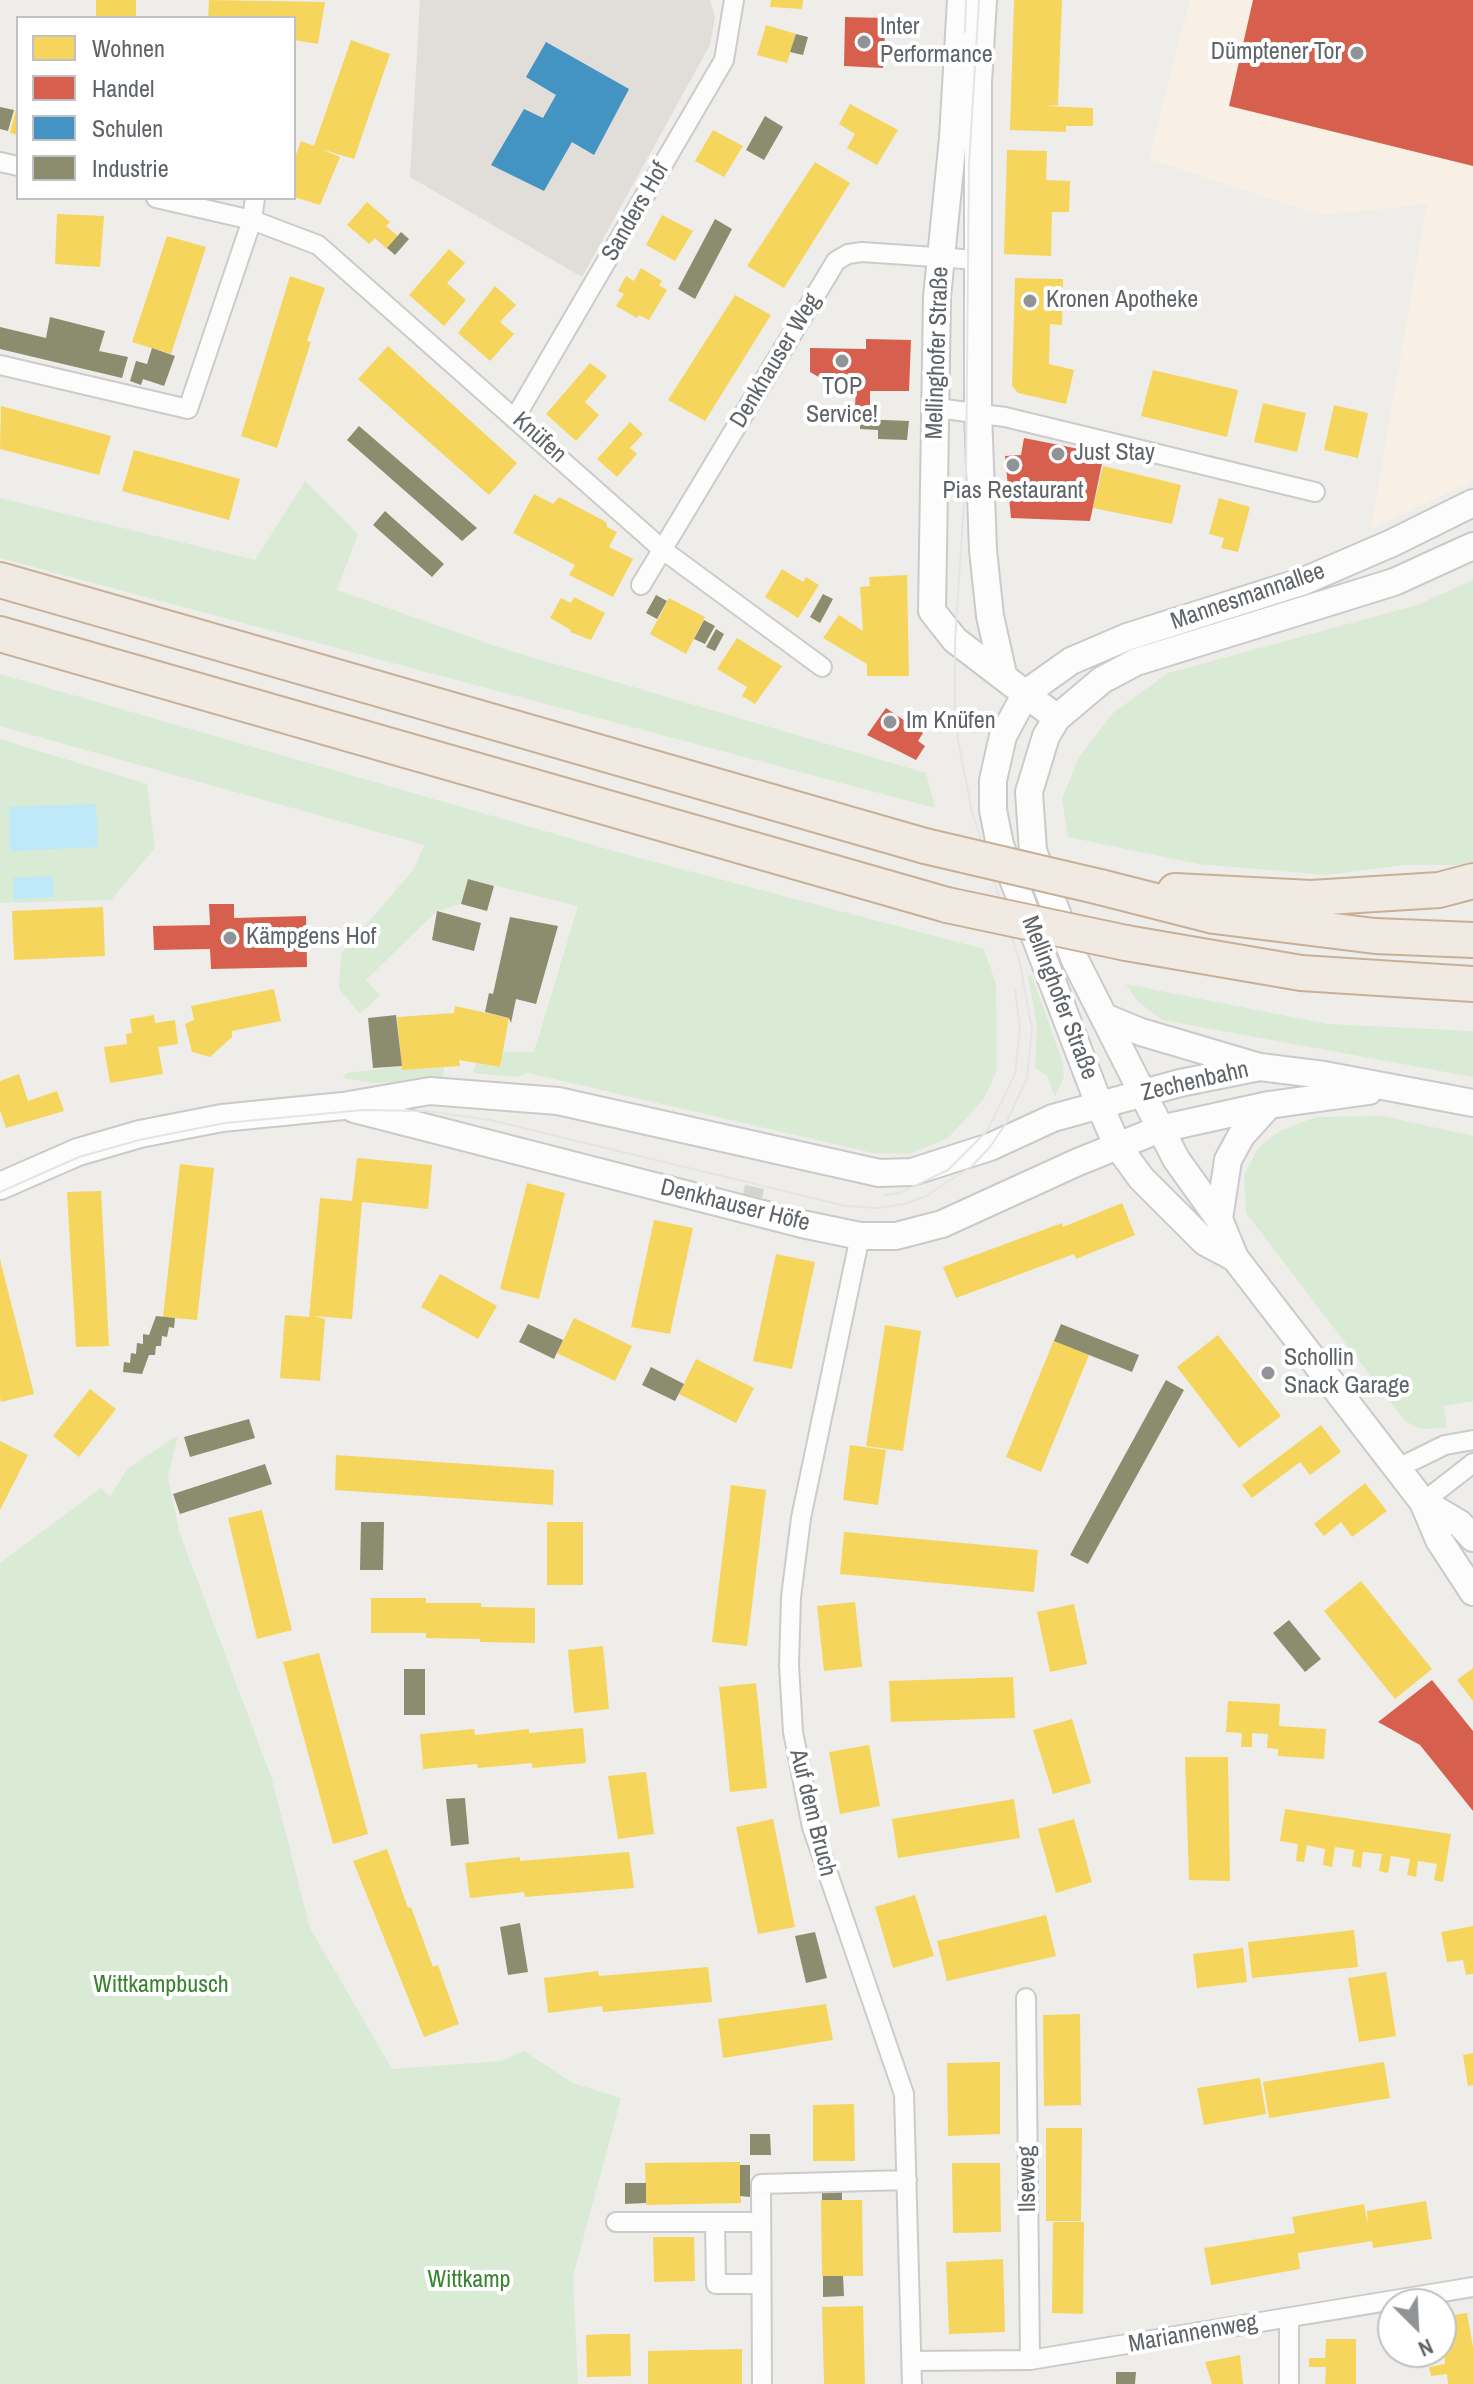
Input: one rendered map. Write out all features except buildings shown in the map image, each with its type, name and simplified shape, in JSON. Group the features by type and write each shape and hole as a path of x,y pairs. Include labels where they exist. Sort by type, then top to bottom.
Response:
{"highway":[{"path":"0,580 925,846 1214,916 1375,936 1473,940"},
{"path":"0,634 947,905 1126,943 1301,973 1473,984"},
{"path":"1100,887 1311,898 1439,890 1473,881"}],"main road":[{"name":"Mellinghofer Straße","path":"961,0 953,138 941,256 930,593 932,611 938,623 955,640 1057,718 1046,736 1029,792 1030,832 1033,851 1075,960 1176,1159 1219,1219 1235,1258 1423,1502 1439,1540 1473,1592"},
{"name":"Mellinghofer Straße","path":"983,0 978,82 978,412 983,550 990,616 1003,674"},
{"name":"Mannesmannallee","path":"1026,693 1071,661 1127,637 1304,581 1473,503"},
{"name":"Mannesmannallee","path":"1057,718 1102,680 1136,662 1380,587 1473,546"},
{"path":"955,640 990,616"},
{"name":"Mellinghofer Straße","path":"1026,693 1003,736 993,780 993,810 1000,845 1117,1145 1141,1178 1205,1242 1235,1258"},
{"path":"1107,1018 1141,1032 1260,1067"},
{"name":"Zechenbahn","path":"1099,1104 1260,1067 1473,1103"},
{"name":"Zechenbahn","path":"1117,1145 1160,1129 1269,1105 1386,1088"},
{"name":"Denkhauser Höfe","path":"0,1186 78,1152 140,1134 222,1118 343,1106 430,1091 558,1101 879,1173 912,1172 965,1157 1053,1118 1099,1104"},
{"path":"1219,1219 1228,1160 1241,1136 1269,1105"},
{"name":"Denkhauser Höfe","path":"343,1106 860,1236 896,1236 942,1224 1117,1145"},
{"name":"Mellinghofer Straße","path":"1423,1502 1460,1524 1473,1538"}],"street":[{"name":"Sanders Hof","path":"516,416 724,60 734,0"},
{"name":"Knüfen","path":"168,200 252,220 318,245 516,416 663,550 822,667"},
{"path":"0,365 188,409 252,220 255,200"},
{"name":"Denkhauser Weg","path":"641,585 836,261 848,254 862,252 978,260"},
{"path":"937,408 978,412 1315,492"},
{"name":"Auf dem Bruch","path":"860,1236 803,1506 791,1597 789,1665 793,1732 812,1827 826,1877 904,2094 912,2384"},
{"path":"1398,1468 1445,1445 1473,1440"},
{"path":"1423,1502 1473,1463"},
{"name":"Ilseweg","path":"1026,1998 1030,2360"},
{"path":"762,2384 761,2184 907,2180"},
{"path":"616,2222 759,2222"},
{"path":"715,2222 716,2284 761,2284"},
{"name":"Mariannenweg","path":"912,2361 1030,2360 1473,2287"},
{"path":"1289,2318 1289,2384"}],"shaded area":[{"path":"420,0 710,0 715,17 710,45 582,277 410,177"},
{"path":"1190,0 1473,0 1473,481 1371,529 1427,204 1321,215 1149,159"}],"green space":[{"path":"305,481 358,534 337,590 504,649 926,773 935,808 0,558 0,498 255,560"},
{"path":"1473,580 1473,861 1457,865 1405,865 1327,875 1198,864 1068,837 1062,799 1079,757 1113,713 1168,673 1417,605"},
{"path":"0,674 621,853 984,949 996,984 997,1070 984,1099 948,1138 910,1154 873,1153 528,1073 516,1077 473,1073 476,1063 500,1067 503,1052 534,1052 578,906 468,879 461,904 437,911 366,980 380,995 360,1014 339,989 341,954 414,869 424,845 0,726"},
{"path":"0,739 147,784 155,848 111,900 0,903"},
{"path":"1032,976 1063,1063 1064,1077 1055,1097 1047,1076 1035,1068 1037,1025 1028,977"},
{"path":"1126,984 1327,1024 1473,1031 1473,1077 1162,1020 1136,1000"},
{"path":"402,1066 403,1070 444,1067 443,1081 373,1083 342,1078 347,1073"},
{"path":"1383,1116 1473,1136 1473,1401 1444,1406 1447,1428 1421,1429 1405,1421 1246,1213 1244,1175 1258,1148 1278,1132 1315,1117"},
{"name":"Wittkampbusch","path":"178,1435 168,1477 179,1531 272,1779 310,1928 392,2069 501,2061 524,2051 573,2083 621,2098 573,2277 578,2384 0,2384 0,1563 101,1488 110,1497 127,1469"}],"water":[{"path":"96,804 98,847 10,851 9,807"},
{"path":"52,876 54,897 14,900 13,878"}],"tram line":[{"path":"965,32 966,0"},
{"path":"0,1192 79,1157 139,1140 225,1123 363,1110 427,1111 490,1120 846,1206 877,1208 904,1204 926,1196 972,1166 990,1147 1006,1123 1027,1078 1032,1029 1020,963 972,812 958,740 955,705 955,640 966,472 969,164 979,0"},
{"path":"885,1195 900,1193 948,1170 987,1131 1015,1074 1020,1030 1015,990"}],"place":[{"name":"Inter Performance","path":"864,42"},
{"name":"Dümptener Tor","path":"1357,53"},
{"name":"Kronen Apotheke","path":"1030,301"},
{"name":"TOP Service!","path":"842,361"},
{"name":"Just Stay","path":"1058,454"},
{"name":"Pias Restaurant","path":"1013,465"},
{"name":"Im Knüfen","path":"890,722"},
{"name":"Kämpgens Hof","path":"230,938"},
{"name":"Schollin Snack Garage","path":"1268,1373"}],"park label":[{"name":"Wittkamp","path":"469,2281"}]}
